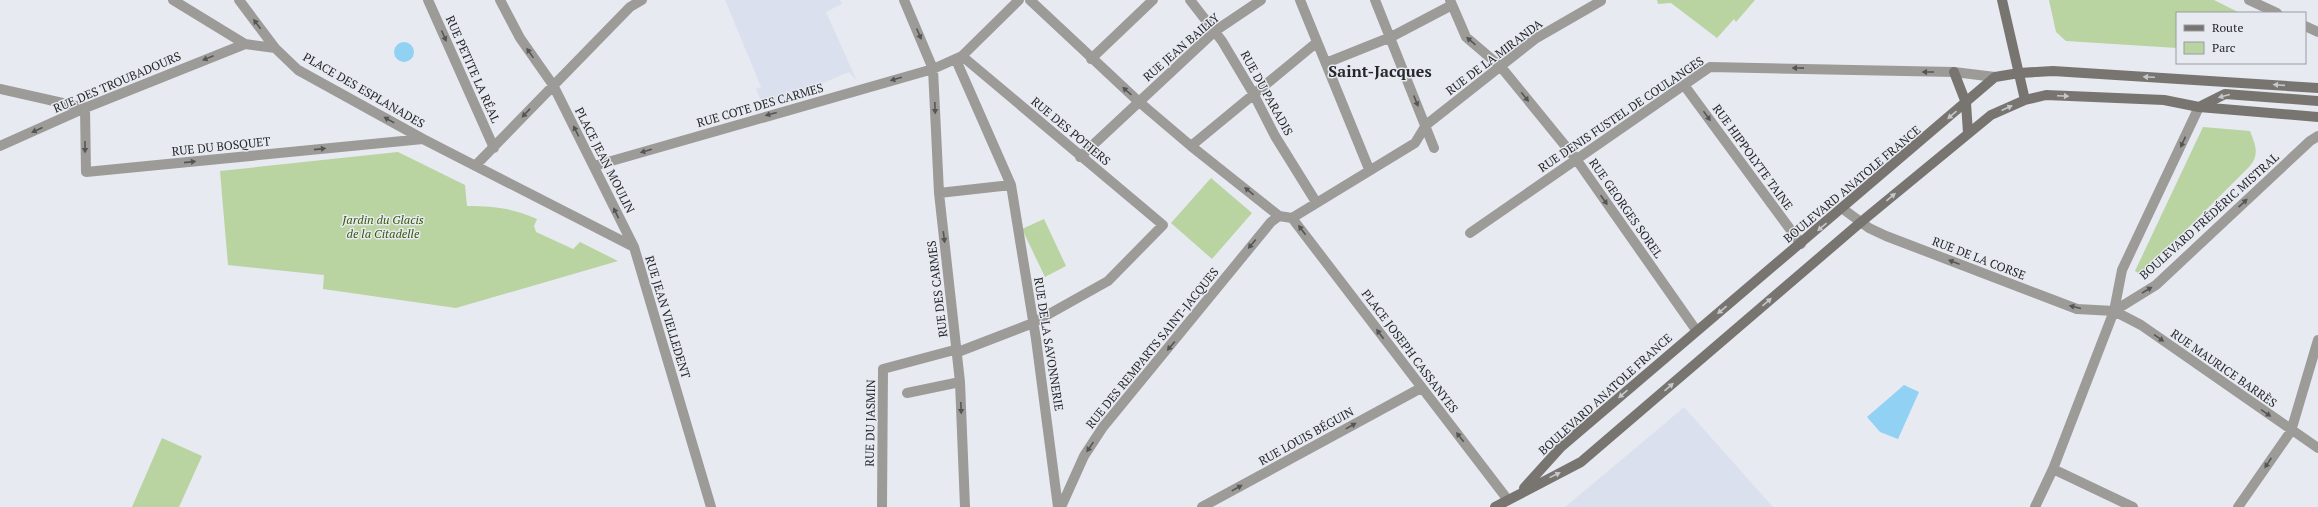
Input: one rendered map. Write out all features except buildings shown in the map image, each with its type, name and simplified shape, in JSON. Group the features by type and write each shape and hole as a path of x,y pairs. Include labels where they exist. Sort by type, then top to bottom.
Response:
{"main road":[{"path":"2002,0 2025,100"},
{"path":"1995,77 2019,73 2053,71 2318,88"},
{"path":"1954,72 1966,103 1968,133"},
{"name":"BOULEVARD ANATOLE FRANCE","path":"1520,492 1561,447 1696,330 1843,209 1995,77"},
{"path":"2199,107 2225,94 2318,101"},
{"path":"1495,507 1508,503 1520,492 1581,462 1861,222 1991,115 2025,100 2046,95 2164,100 2199,107 2318,117"}],"street":[{"path":"173,0 244,44 276,48"},
{"name":"PLACE DES ESPLANADES","path":"240,0 276,48 298,70 423,139"},
{"name":"RUE PETITE LA RÉAL","path":"428,0 494,148"},
{"name":"PLACE JEAN MOULIN","path":"500,0 520,38 553,85 634,248"},
{"path":"475,166 494,148 553,85 584,57 630,7 642,0"},
{"path":"904,0 933,68"},
{"path":"959,58 1019,0"},
{"path":"1030,0 1091,59 1138,101 1191,146 1279,216 1292,218 1369,169 1415,143 1426,125"},
{"path":"1091,59 1153,0"},
{"name":"RUE DU PARADIS","path":"1190,0 1215,31 1253,93 1275,136 1316,202"},
{"name":"RUE JEAN BAILLY","path":"1080,156 1215,31 1261,0"},
{"path":"1300,0 1369,169"},
{"path":"1375,0 1434,148"},
{"path":"2249,0 2275,12"},
{"name":"RUE DE LA MIRANDA","path":"1426,125 1535,39 1601,1"},
{"path":"1326,63 1391,37 1451,2"},
{"name":"RUE GEORGES SOREL","path":"1451,2 1466,36 1501,67 1576,159 1696,330"},
{"path":"2306,26 2318,32"},
{"path":"1191,146 1316,42"},
{"name":"RUE DES TROUBADOURS","path":"0,146 85,108 244,44"},
{"name":"RUE COTE DES CARMES","path":"594,166 933,68 959,58"},
{"name":"RUE DES POTIERS","path":"959,58 1163,225 1108,281 1033,323"},
{"name":"RUE DE LA SAVONNERIE","path":"959,58 1011,185 1033,323 1058,507"},
{"name":"RUE DENIS FUSTEL DE COULANGES","path":"1470,233 1710,67 1954,72 1995,77"},
{"name":"RUE DES CARMES","path":"933,68 939,193 958,350 965,507"},
{"name":"RUE HIPPOLYTE TAINE","path":"1684,85 1801,244"},
{"path":"0,89 85,108"},
{"name":"BOULEVARD FRÉDÉRIC MISTRAL","path":"2035,507 2053,469 2114,311 2122,270 2199,107"},
{"name":"RUE DU BOSQUET","path":"85,108 86,172 423,139"},
{"name":"BOULEVARD FRÉDÉRIC MISTRAL","path":"2114,311 2156,285 2310,141 2318,136"},
{"name":"RUE JEAN VIELLEDENT","path":"423,139 634,248 711,507"},
{"path":"939,193 1011,185"},
{"name":"RUE DE LA CORSE","path":"1843,209 1861,222 1886,236 2077,308 2114,311"},
{"name":"RUE DES REMPARTS SAINT-JACQUES","path":"1061,507 1084,456 1103,428 1267,227 1279,216"},
{"name":"PLACE JOSEPH CASSANYES","path":"1292,218 1508,503"},
{"name":"RUE MAURICE BARRÈS","path":"2114,311 2141,325 2291,431 2318,448"},
{"path":"958,350 1033,323"},
{"path":"2238,507 2291,431 2318,340"},
{"name":"RUE DU JASMIN","path":"882,507 883,369 958,350"},
{"path":"907,393 960,382"},
{"name":"RUE LOUIS BÉGUIN","path":"1202,507 1421,388"},
{"path":"2053,469 2133,507"}],"shaded area":[{"path":"725,0 840,0 842,4 826,12 857,81 849,72 764,108 756,89 761,87"},
{"path":"1684,407 1773,507 1565,507 1676,414"}],"green space":[{"path":"1657,0 1755,0 1736,22 1734,19 1717,38 1671,3 1658,4"},
{"path":"2049,0 2214,0 2238,12 2176,12 2176,48 2066,41 2056,32"},
{"path":"2203,127 2250,131 2256,149 2253,162 2141,275 2135,271"},
{"name":"Jardin du Glacis de la Citadelle","path":"398,152 465,185 467,206 502,208 528,215 537,219 534,226 536,232 573,249 580,242 618,261 456,308 323,289 324,275 228,265 220,171"},
{"path":"1211,178 1252,213 1212,259 1171,223"},
{"path":"1044,219 1066,266 1045,277 1022,229"},
{"path":"162,438 202,456 179,507 132,507"}],"water":[{"path":"404,42 411,45 414,52 411,59 404,62 397,59 394,52 397,45"},
{"path":"1904,385 1919,392 1898,439 1880,432 1867,417"}],"district":[{"name":"Saint-Jacques","path":"1380,71"}]}
